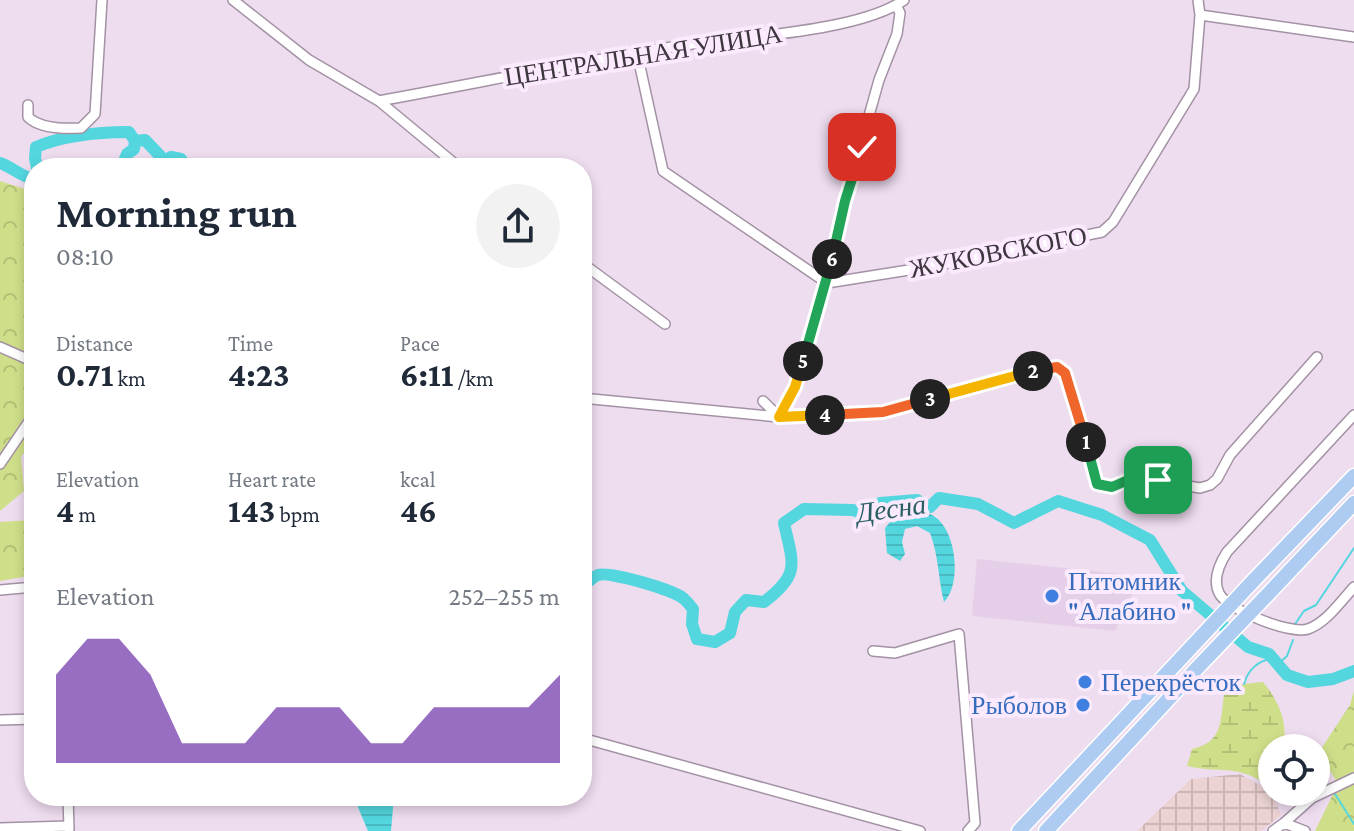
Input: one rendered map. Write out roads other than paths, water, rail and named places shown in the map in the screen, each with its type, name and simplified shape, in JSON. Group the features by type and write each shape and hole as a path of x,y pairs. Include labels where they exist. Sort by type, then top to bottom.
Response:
{"highway":[{"path":"1019,831 1354,476"},
{"path":"1046,831 1354,503"}],"street":[{"path":"28,105 28,117 35,124 67,129 81,128 95,114 102,0"},
{"path":"233,0 309,60 379,101 448,158"},
{"name":"ЖУКОВСКОГО","path":"827,283 934,266 1102,232 1113,222 1194,89 1200,15 1198,0"},
{"path":"779,417 795,387 827,283 845,201 879,80 897,34 898,2"},
{"name":"ЦЕНТРАЛЬНАЯ УЛИЦА","path":"379,101 637,53 823,26 875,15 898,2"},
{"path":"1200,15 1354,37"},
{"path":"637,53 663,171 827,283"},
{"path":"592,270 665,324"},
{"path":"0,347 24,358"},
{"path":"592,399 779,417 883,412 1057,367 1065,373 1097,484 1112,487 1135,477 1200,488 1217,479 1230,455 1317,357"},
{"path":"763,401 779,417"},
{"path":"1354,415 1227,552 1220,565 1217,583 1221,597 1255,617 1296,631 1319,623 1354,587"},
{"path":"0,464 24,429"},
{"path":"0,590 24,588"},
{"path":"873,651 895,653 959,634 975,823 968,831"},
{"path":"0,720 24,719"},
{"path":"592,741 920,831"},
{"path":"1273,831 1312,798 1354,778"},
{"path":"0,828 69,829 68,806"},
{"path":"1284,823 1305,831"}],"water":[{"path":"913,511 932,515 940,522 952,543 955,570 950,594 944,602 930,533 917,526 905,529 902,542 905,554 900,561 887,553 885,528 897,514"},
{"path":"357,806 393,806 391,831 368,831"}],"waterway":[{"name":"Десна","path":"35,158 36,147 58,140 129,132 135,141 134,149 125,158"},
{"path":"135,141 145,140 162,158"},
{"name":"Десна","path":"170,158 176,158"},
{"name":"Десна","path":"0,163 24,176"},
{"name":"Десна","path":"592,579 598,575 628,578 678,595 693,609 692,624 697,639 715,642 730,633 735,612 746,600 764,602 784,584 791,567 784,523 804,509 853,510 871,516 880,503 917,500 930,507 939,498 978,504 1014,523 1058,501 1102,515 1150,540 1182,591 1248,647 1269,654 1287,675 1308,682 1333,679 1354,671"},
{"path":"1295,624 1304,611 1316,605 1354,548"},
{"path":"1278,664 1287,656 1293,640"},
{"path":"1244,684 1254,667 1273,659"},
{"path":"1335,794 1354,824"}],"place":[{"name":"Питомник \"Алабино \"","path":"1052,596"},
{"name":"Перекрёсток","path":"1085,682"},
{"name":"Рыболов","path":"1083,705"}]}
